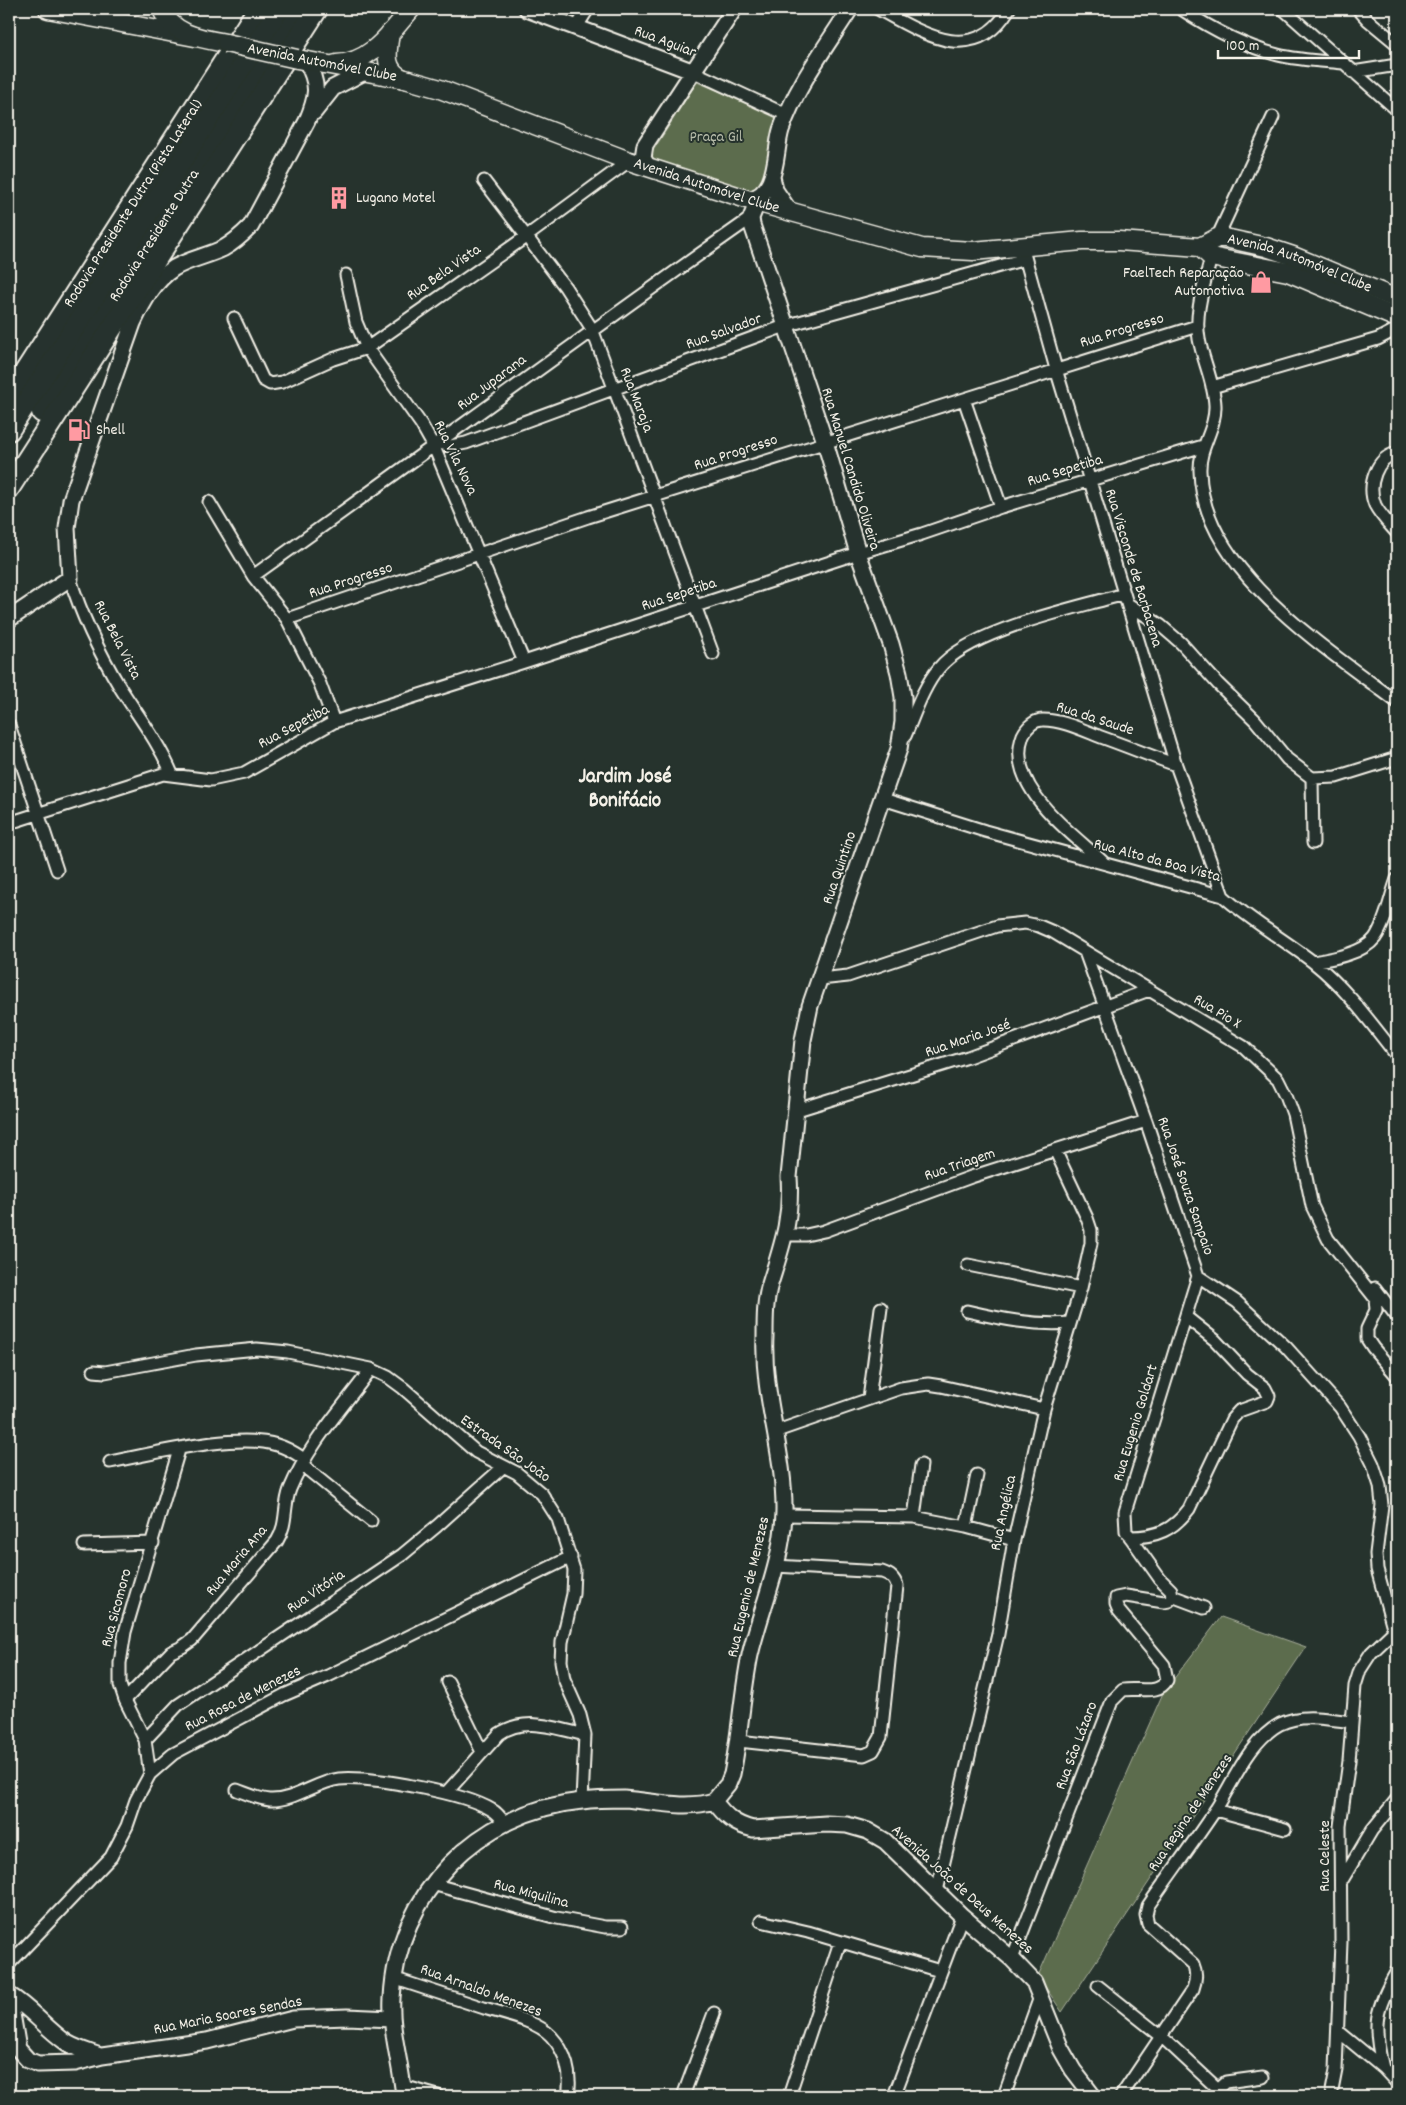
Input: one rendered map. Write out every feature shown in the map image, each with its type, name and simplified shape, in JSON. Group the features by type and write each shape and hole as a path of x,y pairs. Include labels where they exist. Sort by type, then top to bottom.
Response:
{"highway":[{"name":"Rodovia Presidente Dutra","path":"9,430 280,9"},
{"name":"Rodovia Presidente Dutra","path":"9,464 299,9"},
{"path":"9,488 317,9"},
{"name":"Rodovia Presidente Dutra (Pista Lateral)","path":"9,397 255,12"}],"main road":[{"path":"48,9 79,13 122,24 195,37"},
{"path":"122,24 145,18 155,9"},
{"path":"162,9 169,22 195,37"},
{"path":"326,65 341,64 360,59 373,51 411,9"},
{"name":"Rua Aguiar","path":"527,9 694,72"},
{"path":"648,167 643,158 645,145 734,9"},
{"path":"752,207 756,199 762,195 772,177 781,132 787,115 799,91 850,9"},
{"path":"390,33 388,52 390,69 394,75 405,80"},
{"name":"Avenida Automóvel Clube","path":"195,37 405,80 478,102 619,163 648,167 752,207 790,212 922,248 1024,252 1082,241 1119,240 1206,252 1288,272 1330,279 1397,299"},
{"path":"10,617 70,578 67,528 71,500 124,345 144,300 168,272 224,248 238,239 251,226 308,121 314,106 317,88 312,70 302,60"},
{"path":"308,121 333,88 364,72"},
{"path":"772,177 775,190 790,212"},
{"name":"Rua Manuel Candido Oliveira","path":"752,207 785,326 825,442 858,553 900,672 903,722 899,749"},
{"name":"Avenida Automóvel Clube","path":"1206,252 1218,238 1266,247 1330,279 1397,318"},
{"name":"Rua Quintino","path":"770,1285 786,1235 791,1197 789,1177 794,1111 802,1040 810,1006 899,749"},
{"name":"Rua Eugenio de Menezes","path":"714,1801 728,1784 732,1774 739,1741 750,1655 775,1566 784,1515 784,1487 777,1431 766,1388 764,1365 766,1309 770,1285"},
{"path":"404,2091 392,2019 394,1978 406,1933 419,1902 445,1868 470,1844 505,1824 556,1804 624,1800 682,1805 714,1801"},
{"name":"Avenida João de Deus Menezes","path":"714,1801 731,1820 753,1830 826,1824 847,1825 868,1831 886,1841 962,1916 1012,1959 1034,1982 1061,2049 1073,2070 1093,2096"},
{"name":"Rua Maria Soares Sendas","path":"9,1995 36,2014 59,2037 78,2048 102,2056"},
{"name":"Rua Maria Soares Sendas","path":"9,1995 18,2049 30,2062 46,2064 75,2063 102,2056 207,2041 293,2019 347,2017 392,2019"},
{"path":"14,2030 21,2016 36,2014"},
{"path":"46,2064 53,2061 58,2055 59,2037"}],"street":[{"path":"576,28 588,9"},
{"path":"878,9 922,33 946,40 979,38 988,34 1009,9"},
{"path":"1180,9 1233,38 1260,50 1279,56 1343,62"},
{"path":"1283,9 1397,110"},
{"path":"1358,9 1368,20 1397,44"},
{"path":"1352,72 1397,65"},
{"name":"Rua Aguiar","path":"694,72 787,115"},
{"path":"1218,238 1273,117"},
{"name":"Rua Bela Vista","path":"234,318 263,380 270,384 282,382 333,359 367,348 527,236 619,163"},
{"name":"Rua Maraja","path":"484,181 565,287 592,329 713,654"},
{"name":"Rua Juparana","path":"253,576 437,445 752,207"},
{"name":"Rua Salvador","path":"437,445 451,446 466,443 785,326 1024,252"},
{"name":"Rua Visconde de Barbacena","path":"1024,252 1056,369 1176,766 1223,896"},
{"path":"1206,252 1197,326 1215,398 1214,415 1210,434 1203,446 1200,471 1205,503 1217,536 1254,584 1287,616 1397,702"},
{"name":"Rua Vila Nova","path":"346,275 356,322 367,348 437,445 524,662"},
{"name":"Rua Progresso","path":"287,619 655,496 1197,326"},
{"path":"1212,387 1378,339 1397,329"},
{"path":"964,400 1001,508"},
{"name":"Rua Sepetiba","path":"9,823 151,777 172,774 211,780 244,773 334,722 696,607 858,553 1203,446"},
{"path":"1397,453 1384,459 1378,467 1373,478 1372,492 1375,505 1397,533"},
{"path":"209,502 253,576 287,619 320,684 334,722"},
{"name":"Rua Bela Vista","path":"70,578 76,599 101,654 160,747 172,774"},
{"path":"1126,599 1181,643 1218,684 1255,720 1287,759 1312,778 1336,777 1397,758"},
{"name":"Rua Quintino","path":"899,749 924,691 938,669 953,653 1006,628 1126,599"},
{"name":"Rua da Saude","path":"1106,865 1063,825 1031,790 1023,773 1019,756 1024,732 1030,724 1040,720 1053,720 1083,729 1176,766"},
{"path":"9,725 57,870"},
{"path":"1312,778 1314,843"},
{"name":"Rua Alto da Boa Vista","path":"883,799 986,831 1223,896 1244,915 1313,962 1334,980 1369,1019 1397,1056"},
{"path":"1313,962 1338,957 1358,950 1373,940 1381,927 1397,879"},
{"name":"Rua Pio X","path":"820,979 848,976 997,926 1025,923 1053,932 1244,1047 1278,1079 1286,1095 1292,1114 1312,1206 1328,1239 1376,1298 1376,1310 1367,1328 1367,1339 1372,1348 1397,1376"},
{"name":"Rua José Souza Sampaio","path":"1085,952 1146,1120 1198,1276 1237,1302 1263,1324 1340,1407 1359,1436 1373,1464 1380,1486 1382,1505 1376,1554 1377,1569 1396,1632"},
{"name":"Rua Maria José","path":"794,1111 968,1057 1149,990"},
{"name":"Rua Triagem","path":"786,1235 824,1231 972,1177 1146,1120"},
{"name":"Rua Angélica","path":"936,1891 998,1634 1014,1540 1044,1409 1081,1288 1091,1243 1091,1230 1055,1150"},
{"path":"968,1265 1081,1288"},
{"name":"Rua Eugenio Goldart","path":"1172,1596 1171,1590 1160,1579 1126,1531 1125,1512 1198,1276"},
{"path":"1361,1280 1372,1285 1397,1317"},
{"path":"869,1399 880,1308"},
{"path":"966,1310 1030,1323 1070,1323"},
{"path":"1130,1537 1154,1535 1172,1528 1180,1521 1189,1509 1232,1419 1239,1411 1267,1401 1270,1396 1265,1388 1247,1374 1215,1340 1186,1317"},
{"name":"Estrada São João","path":"94,1371 105,1372 196,1355 257,1349 288,1352 371,1369 388,1377 402,1388 476,1452 516,1473 530,1484 551,1505 571,1557 574,1581 560,1662 564,1679 580,1715 585,1734 582,1801"},
{"name":"Rua Maria Ana","path":"125,1700 171,1652 192,1640 277,1541 283,1531 289,1491 303,1462 371,1369"},
{"path":"777,1431 902,1388 928,1384 1044,1409"},
{"path":"110,1462 212,1444 262,1442 292,1450 370,1521"},
{"name":"Rua Sicomoro","path":"150,1774 145,1740 125,1700 120,1685 120,1663 125,1632 153,1543 179,1450"},
{"path":"914,1517 921,1465"},
{"name":"Rua Vitória","path":"145,1740 178,1705 402,1555 503,1466"},
{"path":"966,1527 977,1475"},
{"path":"784,1515 914,1517 966,1527 1014,1540"},
{"path":"84,1545 153,1543"},
{"name":"Rua Rosa de Menezes","path":"9,1964 111,1857 127,1826 136,1800 150,1774 173,1754 267,1704 571,1557"},
{"path":"739,1741 864,1755 873,1751 881,1737 897,1586 895,1579 882,1572 775,1566"},
{"name":"Rua São Lázaro","path":"1012,1959 1112,1701 1123,1690 1156,1690 1163,1686 1167,1680 1164,1665 1119,1611 1116,1598 1126,1596 1164,1602 1169,1601 1172,1596"},
{"path":"1172,1596 1204,1608"},
{"name":"Rua Celeste","path":"1332,2096 1336,2070 1338,2031 1341,1882 1340,1826 1349,1761 1355,1686 1360,1670 1372,1653 1396,1632"},
{"path":"448,1682 482,1752"},
{"name":"Rua Regina de Menezes","path":"1161,2036 1193,1988 1196,1972 1193,1964 1148,1924 1146,1915 1148,1906 1215,1810 1263,1736 1280,1724 1298,1718 1316,1717 1351,1722"},
{"path":"446,1793 499,1734 509,1727 519,1724 546,1726 585,1734"},
{"path":"237,1790 270,1800 281,1799 326,1781 358,1779 446,1793 494,1810 505,1824"},
{"path":"1341,1882 1372,1830 1397,1799"},
{"path":"1215,1810 1285,1829"},
{"name":"Rua Miquilina","path":"432,1884 556,1918 605,1927 622,1927"},
{"path":"894,2096 962,1916"},
{"path":"761,1921 787,1926 940,1971"},
{"path":"789,2096 840,1942"},
{"path":"1383,2068 1376,2039 1376,2024 1381,2003 1397,1971"},
{"name":"Rua Arnaldo Menezes","path":"394,1978 527,2022 550,2035 561,2050 568,2066 570,2086 568,2096"},
{"path":"1098,1986 1161,2036 1220,2092 1226,2082 1263,2077"},
{"path":"1004,2096 1040,1997"},
{"path":"683,2096 714,2013"},
{"path":"1338,2031 1397,2082"},
{"path":"1121,2096 1161,2036"},
{"path":"404,2091 438,2096"}],"green space":[{"name":"Praça Gil","path":"697,82 779,116 764,199 647,160"},
{"path":"1221,1617 1306,1647 1062,2012 1038,1976 1163,1693"}],"place":[{"name":"Lugano Motel","path":"339,198"},
{"name":"FaelTech Reparação Automotiva","path":"1261,282"},
{"name":"Shell","path":"79,430"}],"district":[{"name":"Jardim José Bonifácio","path":"625,790"}]}
